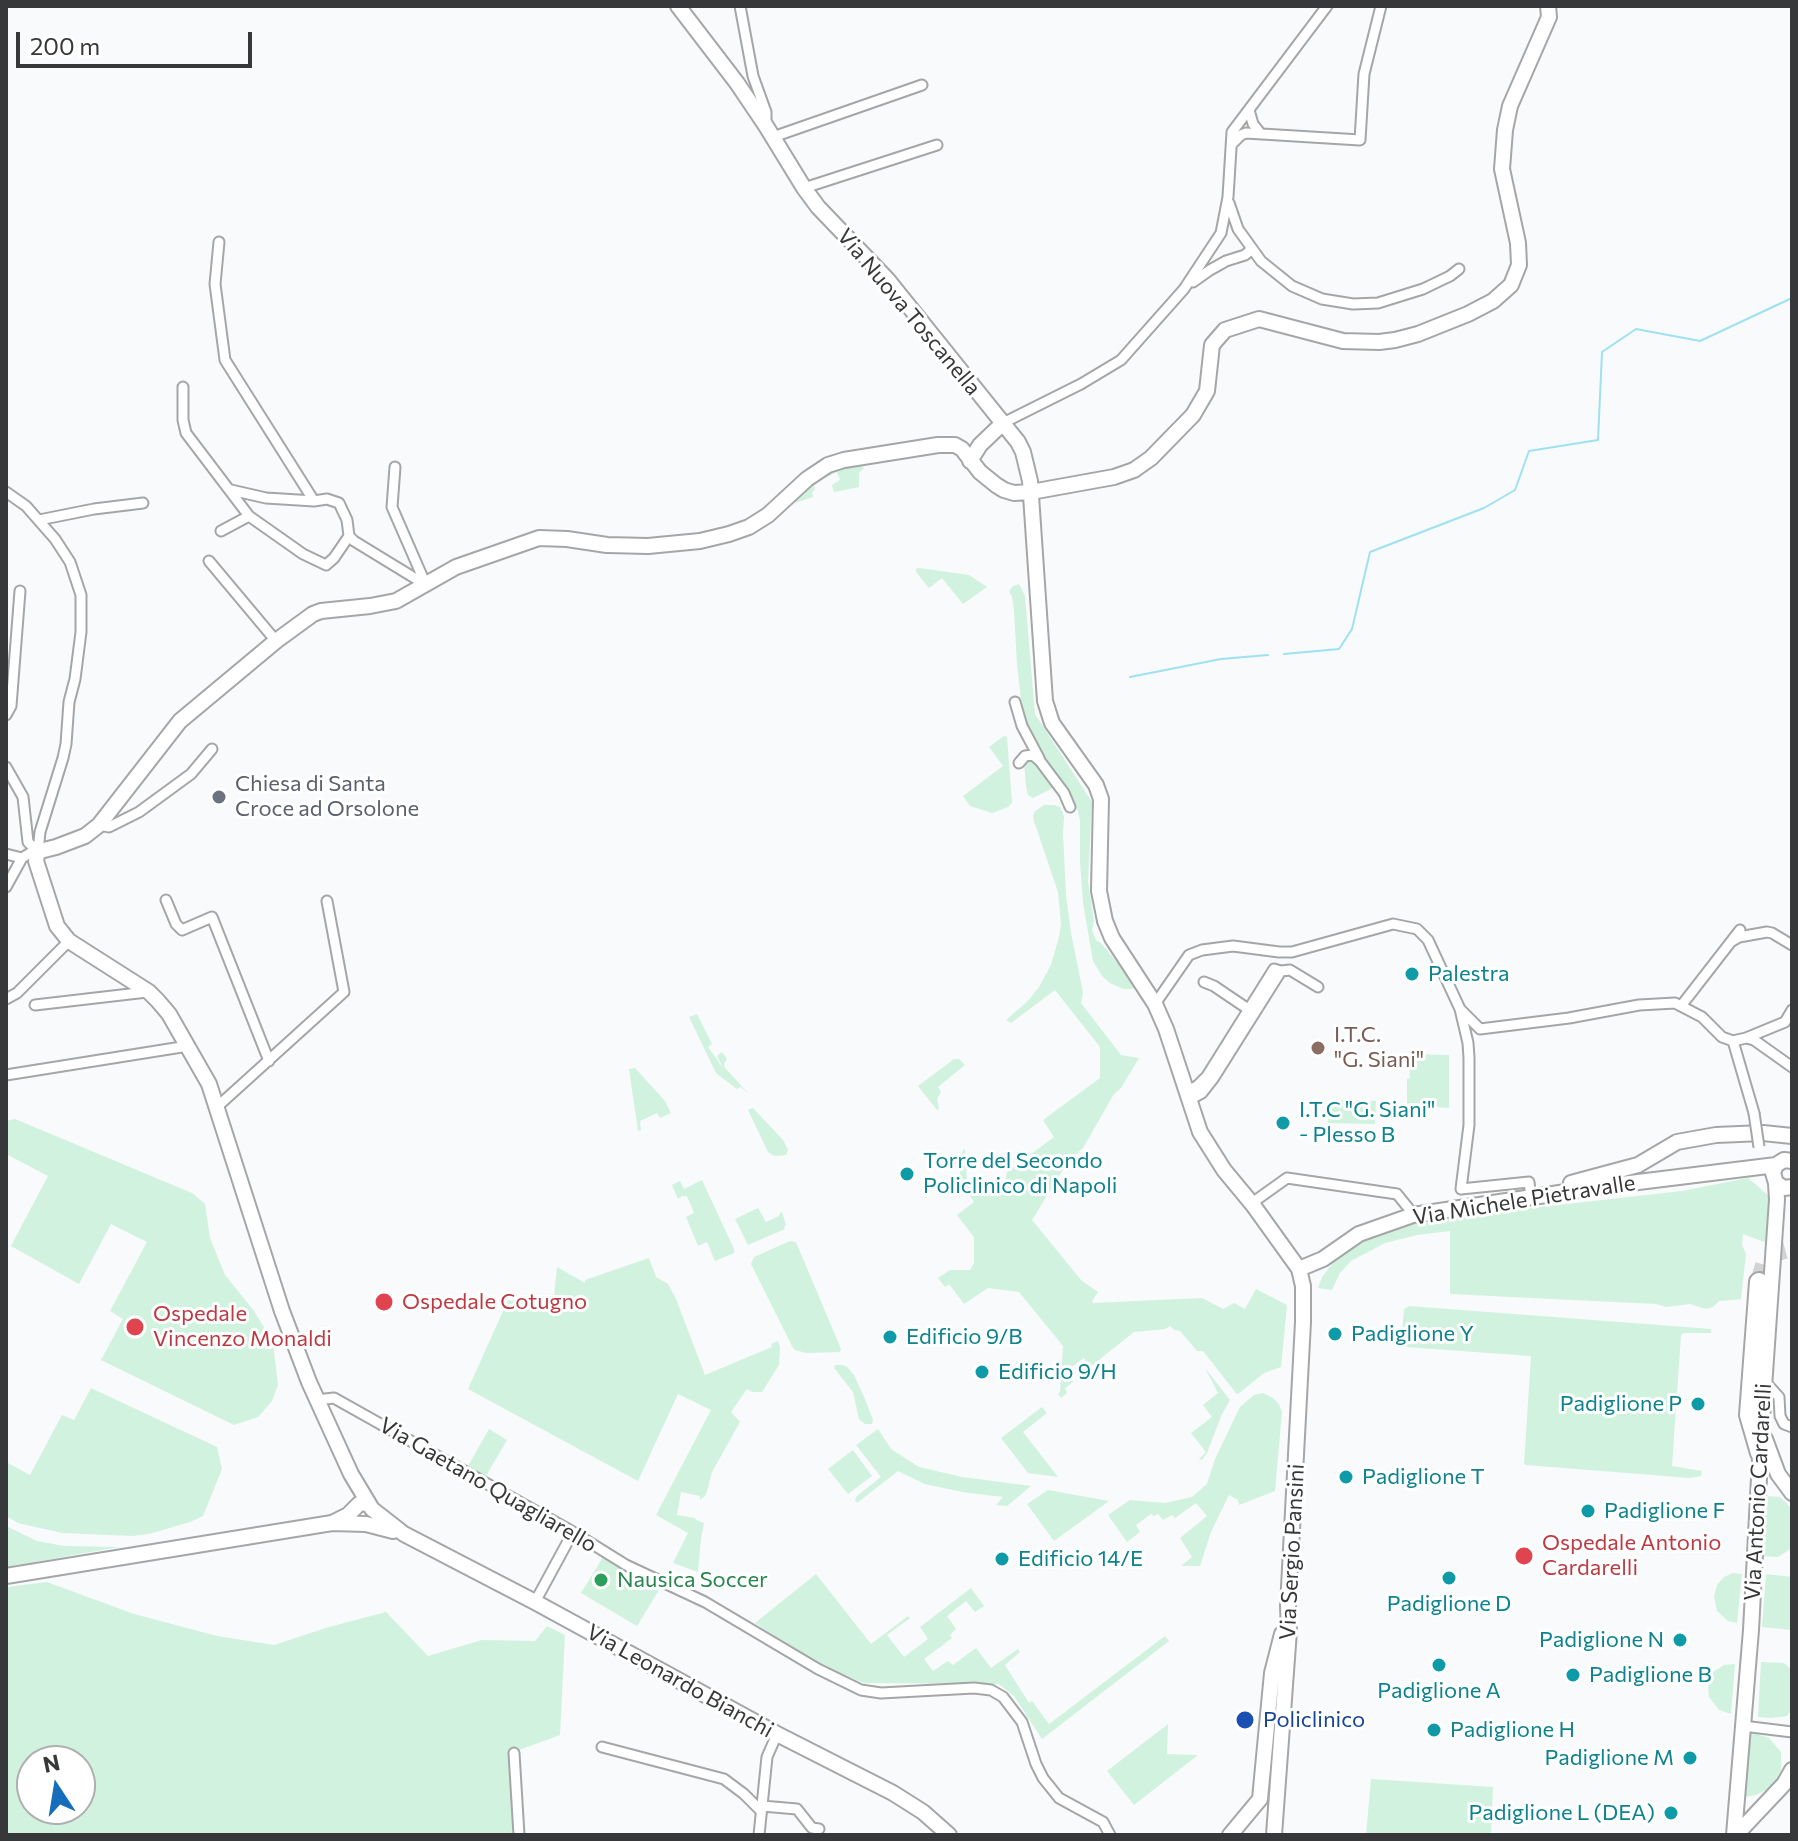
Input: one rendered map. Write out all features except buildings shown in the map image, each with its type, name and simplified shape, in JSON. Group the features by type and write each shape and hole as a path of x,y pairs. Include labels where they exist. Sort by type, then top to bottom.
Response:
{"highway":[{"path":"1759,1282 1749,1415 1760,1453"}],"main road":[{"name":"Via Nuova Toscanella","path":"678,6 737,83 818,207 887,279 1023,452 1031,492 1045,701 1052,723 1096,785 1101,799 1099,891 1105,921 1112,938 1155,1004 1200,1132 1224,1170 1299,1269"},
{"path":"363,1513 351,1474 316,1400 282,1311 212,1091 169,1014 149,992 69,941 57,926 36,861 38,852 85,836 99,825 180,721 313,614 389,603 408,596 456,567 544,537 607,545 648,546 700,541 729,534 749,527 768,515 807,479 828,465 844,460 955,445 980,472 1004,490 1014,493 1114,477 1134,470 1151,458 1201,404 1207,391 1212,345 1225,330 1235,325 1259,319 1343,341 1395,340 1418,334 1493,301 1511,285 1519,265 1502,169 1505,130 1510,106 1549,17 1548,6"},
{"path":"966,455 1003,423"},
{"path":"1553,1195 1565,1185 1646,1162 1677,1142 1716,1135 1763,1133 1792,1136"},
{"name":"Via Michele Pietravalle","path":"1299,1269 1323,1259 1359,1234 1414,1215 1792,1161"},
{"path":"1768,1165 1785,1186"},
{"name":"Via Antonio Cardarelli","path":"1785,1186 1766,1442 1778,1474 1792,1493"},
{"name":"Via Antonio Cardarelli","path":"1735,1835 1777,1200 1785,1186"},
{"name":"Via Sergio Pansini","path":"1274,1835 1289,1631 1303,1322 1303,1286 1299,1269"},
{"name":"Via Leonardo Bianchi","path":"6,1576 332,1523 363,1513 893,1793 923,1812 949,1835"},
{"path":"1230,1835 1260,1799 1272,1673 1288,1606"},
{"name":"Via Antonio Cardarelli","path":"1735,1835 1784,1784 1792,1770"},
{"path":"1737,1801 1743,1809 1762,1808"}],"street":[{"path":"740,6 753,76 770,132 922,85"},
{"path":"1003,423 1121,360 1206,266 1221,233 1228,197 1232,132 1327,6"},
{"path":"1232,144 1241,135 1261,134 1360,140 1364,74 1381,6"},
{"path":"1249,110 1253,124 1261,134"},
{"path":"804,188 937,145"},
{"path":"1228,197 1238,229 1269,268 1292,286 1322,299 1353,304 1378,303 1413,293 1459,269"},
{"path":"1221,233 1229,227 1238,229"},
{"path":"219,242 215,284 225,360 314,501"},
{"path":"1206,266 1236,259 1252,249"},
{"path":"1236,259 1269,268"},
{"path":"183,387 186,433 249,516 322,565 329,564 349,536"},
{"path":"395,467 392,507 426,585"},
{"path":"231,490 266,498 327,499 339,503 347,520 349,536 354,541 426,585"},
{"path":"6,492 26,506 55,539 70,562 81,595 81,632 69,702 68,729 63,758 40,832 38,852"},
{"path":"39,520 143,503"},
{"path":"221,531 249,516"},
{"path":"209,561 276,641"},
{"path":"6,715 11,706 20,591"},
{"path":"1015,702 1022,726 1040,761 1064,793 1070,807"},
{"path":"99,825 109,827 139,812 191,774 212,749"},
{"path":"1019,763 1025,756 1033,755 1040,761"},
{"path":"6,767 23,797 28,842 38,852"},
{"path":"6,887 22,858 38,852"},
{"path":"6,854 22,858"},
{"path":"166,900 176,924 182,930 212,917 269,1061"},
{"path":"217,1107 344,992 327,901"},
{"path":"1155,1004 1189,955 1202,950 1233,946 1292,952 1393,924 1417,929 1428,940 1460,1009 1469,1058 1469,1125 1461,1189 1529,1182 1531,1198"},
{"path":"1681,1006 1740,930"},
{"path":"1732,941 1767,932 1792,945"},
{"path":"6,999 17,993 69,941"},
{"path":"1189,1094 1207,1076 1274,969 1290,970 1318,987"},
{"path":"1189,1094 1202,1093 1213,1079 1281,971"},
{"path":"1204,982 1248,1009"},
{"path":"35,1005 149,992"},
{"path":"1460,1009 1480,1029 1569,1018 1639,1005 1675,1003 1702,1017 1722,1037 1733,1041 1785,1022 1792,1010"},
{"path":"1746,1038 1754,1040 1792,1067"},
{"path":"1733,1041 1754,1113 1759,1147 1768,1165"},
{"path":"6,1075 188,1046"},
{"path":"1252,1204 1287,1180 1396,1196 1414,1215"},
{"name":"Via Gaetano Quagliarello","path":"309,1382 626,1565 705,1602 818,1669 861,1690 881,1693 974,1688 991,1690 1003,1697 1022,1722 1036,1764 1059,1798 1103,1822 1110,1835"},
{"path":"1769,1386 1779,1397 1780,1416 1784,1424 1792,1427"},
{"path":"316,1400 334,1398"},
{"path":"535,1602 573,1532"},
{"path":"1743,1726 1792,1732"},
{"path":"759,1835 767,1757 777,1734"},
{"path":"602,1747 724,1779 762,1809 797,1809 812,1828 819,1829"},
{"path":"514,1753 519,1835"}],"green space":[{"path":"858,461 864,468 859,473 859,487 834,492 832,485 840,480 837,472 817,482 813,497 795,503 793,499 810,481 837,466"},
{"path":"919,568 969,575 987,587 963,604 942,578 929,588 916,572"},
{"path":"1019,584 1025,596 1035,714 1092,802 1088,881 1094,921 1092,930 1096,940 1121,967 1134,988 1131,989 1110,983 1093,961 1083,903 1077,808 1033,740 1023,716 1014,611 1009,591"},
{"path":"1007,737 1012,803 992,813 970,806 963,796 1003,766 989,747"},
{"path":"1028,759 1035,762 1053,788 1033,798 1028,795 1026,787 1024,762"},
{"path":"1044,805 1060,807 1064,816 1066,895 1083,992 1081,1003 1121,1055 1139,1058 1083,1148 1069,1160 1032,1220 1081,1280 1098,1292 1093,1303 1202,1298 1223,1309 1234,1303 1245,1309 1256,1289 1287,1305 1281,1367 1264,1373 1238,1394 1203,1351 1197,1351 1180,1331 1170,1326 1134,1332 1090,1367 1084,1358 1066,1371 1073,1382 1065,1388 1067,1393 1061,1398 1058,1394 1063,1346 1019,1292 988,1288 964,1304 949,1284 945,1287 938,1278 950,1270 970,1270 974,1263 974,1237 957,1215 974,1202 959,1181 963,1149 967,1181 1005,1182 1007,1172 1054,1137 1043,1120 1100,1078 1100,1047 1055,990 1011,1023 1006,1020 1039,987 1051,965 1059,937 1058,892 1033,818 1034,812"},
{"path":"697,1014 712,1044 708,1047 723,1068 717,1056 722,1052 727,1059 725,1068 749,1094 716,1073 689,1017"},
{"path":"1407,1054 1449,1055 1449,1108 1407,1103 1407,1079 1410,1078"},
{"path":"954,1059 965,1065 938,1087 941,1092 937,1110 918,1086"},
{"path":"635,1068 665,1101 671,1113 660,1118 657,1113 640,1121 641,1130 638,1131 629,1069"},
{"path":"1329,1100 1376,1101 1375,1124 1328,1123"},
{"path":"753,1108 783,1140 788,1150 786,1155 774,1156 768,1152 748,1110"},
{"path":"15,1119 192,1193 205,1204 210,1238 225,1275 254,1311 273,1342 278,1385 272,1401 258,1417 234,1425 101,1360 123,1319 110,1311 147,1242 111,1224 79,1284 11,1246 48,1176 6,1154 6,1121"},
{"path":"1748,1178 1776,1202 1767,1243 1743,1234 1742,1245 1746,1254 1743,1299 1719,1301 1706,1309 1690,1304 1666,1307 1450,1294 1450,1231 1385,1243 1351,1261 1340,1273 1332,1290 1318,1288 1322,1277 1346,1251 1387,1229 1469,1215 1682,1191"},
{"path":"702,1180 734,1249 734,1253 715,1261 707,1242 698,1246 686,1217 694,1213 687,1196 678,1199 672,1185 680,1181 684,1189"},
{"path":"758,1208 766,1222 782,1212 785,1229 748,1245 735,1219"},
{"path":"790,1241 796,1242 840,1352 806,1353 795,1350 751,1264 754,1257"},
{"path":"649,1258 656,1277 668,1284 676,1299 705,1375 772,1347 771,1344 778,1341 780,1347 779,1365 762,1392 747,1389 731,1412 740,1422 712,1472 706,1495 700,1500 700,1496 681,1492 677,1515 704,1523 698,1572 673,1563 688,1533 656,1515 711,1410 678,1394 638,1481 468,1389 508,1300 553,1307 557,1267 585,1283 585,1280"},
{"path":"1409,1306 1711,1329 1711,1333 1681,1335 1672,1466 1702,1471 1701,1476 1690,1478 1524,1464 1531,1356 1406,1347 1401,1344 1404,1309"},
{"path":"835,1365 847,1367 854,1375 872,1424 865,1424 859,1419 853,1392 834,1368"},
{"path":"1205,1368 1230,1400 1207,1453 1202,1460 1199,1459 1206,1452 1191,1433 1212,1417 1203,1405 1218,1393"},
{"path":"91,1388 217,1447 222,1469 203,1516 149,1534 132,1536 62,1533 18,1523 6,1516 6,1462 30,1475 62,1415 74,1420"},
{"path":"1263,1393 1279,1404 1282,1412 1275,1491 1239,1505 1238,1500 1229,1495 1211,1532 1200,1566 1181,1566 1192,1557 1180,1538 1207,1516 1196,1503 1175,1518 1172,1515 1163,1520 1158,1514 1151,1514 1136,1525 1140,1532 1127,1542 1108,1515 1130,1500 1165,1503 1192,1497 1207,1484 1215,1459 1240,1407 1254,1395"},
{"path":"1042,1407 1047,1413 1023,1432 1058,1477 1028,1473 1001,1438"},
{"path":"489,1429 507,1440 486,1476 468,1466"},
{"path":"878,1429 891,1449 919,1467 962,1477 1031,1486 1007,1506 996,1505 1003,1497 925,1484 898,1471 857,1503 857,1496 881,1477 856,1445"},
{"path":"853,1450 872,1476 848,1494 828,1469"},
{"path":"1048,1490 1109,1501 1054,1541 1027,1504"},
{"path":"1765,1496 1780,1497 1792,1509 1792,1548 1778,1557 1762,1556"},
{"path":"6,1526 37,1541 64,1546 119,1547 6,1567"},
{"path":"603,1557 659,1590 637,1626 581,1593"},
{"path":"1733,1573 1742,1574 1737,1623 1728,1621 1717,1611 1714,1597 1717,1585"},
{"path":"816,1574 871,1644 908,1616 910,1618 887,1635 904,1657 928,1639 920,1627 971,1588 984,1606 975,1612 966,1601 947,1616 956,1629 950,1635 952,1638 924,1659 933,1671 948,1661 953,1665 976,1648 991,1668 1018,1649 1020,1652 1005,1665 1029,1703 1032,1701 1049,1724 1165,1636 1169,1641 1042,1739 1014,1696 999,1684 864,1683 816,1664 755,1623"},
{"path":"1766,1574 1792,1577 1792,1630 1762,1627"},
{"path":"47,1582 134,1614 217,1636 274,1645 386,1612 428,1656 482,1640 535,1641 547,1626 565,1635 560,1735 511,1753 514,1835 6,1835 6,1587"},
{"path":"1761,1662 1784,1663 1792,1670 1792,1709 1787,1716 1758,1717"},
{"path":"1735,1664 1731,1714 1719,1710 1709,1697 1708,1684 1713,1672 1724,1665"},
{"path":"1168,1724 1167,1754 1198,1755 1134,1805 1107,1771"},
{"path":"1750,1732 1769,1738 1781,1752 1781,1770 1772,1787 1743,1797"},
{"path":"1371,1779 1493,1787 1491,1835 1366,1835"}],"waterway":[{"path":"1284,654 1339,649 1352,629 1370,552 1484,508 1515,490 1529,451 1598,440 1602,352 1636,329 1700,341 1792,298"},
{"path":"1130,677 1221,659 1268,655"}],"tunnel":[{"path":"1759,1282 1765,1262 1777,1252 1792,1248"}],"place":[{"name":"Chiesa di Santa Croce ad Orsolone","path":"219,797"},
{"name":"Palestra","path":"1412,974"},
{"name":"I.T.C. \"G. Siani\"","path":"1318,1048"},
{"name":"I.T.C \"G. Siani\" - Plesso B","path":"1283,1123"},
{"name":"Torre del Secondo Policlinico di Napoli","path":"907,1174"},
{"name":"Ospedale Cotugno","path":"384,1302"},
{"name":"Ospedale Vincenzo Monaldi","path":"135,1327"},
{"name":"Padiglione Y","path":"1335,1334"},
{"name":"Edificio 9/B","path":"890,1337"},
{"name":"Edificio 9/H","path":"982,1372"},
{"name":"Padiglione P","path":"1698,1404"},
{"name":"Padiglione T","path":"1346,1477"},
{"name":"Padiglione F","path":"1588,1511"},
{"name":"Ospedale Antonio Cardarelli","path":"1524,1556"},
{"name":"Edificio 14/E","path":"1002,1559"},
{"name":"Padiglione D","path":"1449,1578"},
{"name":"Nausica Soccer","path":"601,1580"},
{"name":"Padiglione N","path":"1680,1640"},
{"name":"Padiglione A","path":"1439,1665"},
{"name":"Padiglione B","path":"1573,1675"},
{"name":"Policlinico","path":"1245,1720"},
{"name":"Padiglione H","path":"1434,1730"},
{"name":"Padiglione M","path":"1690,1758"},
{"name":"Padiglione L (DEA)","path":"1671,1813"}]}
